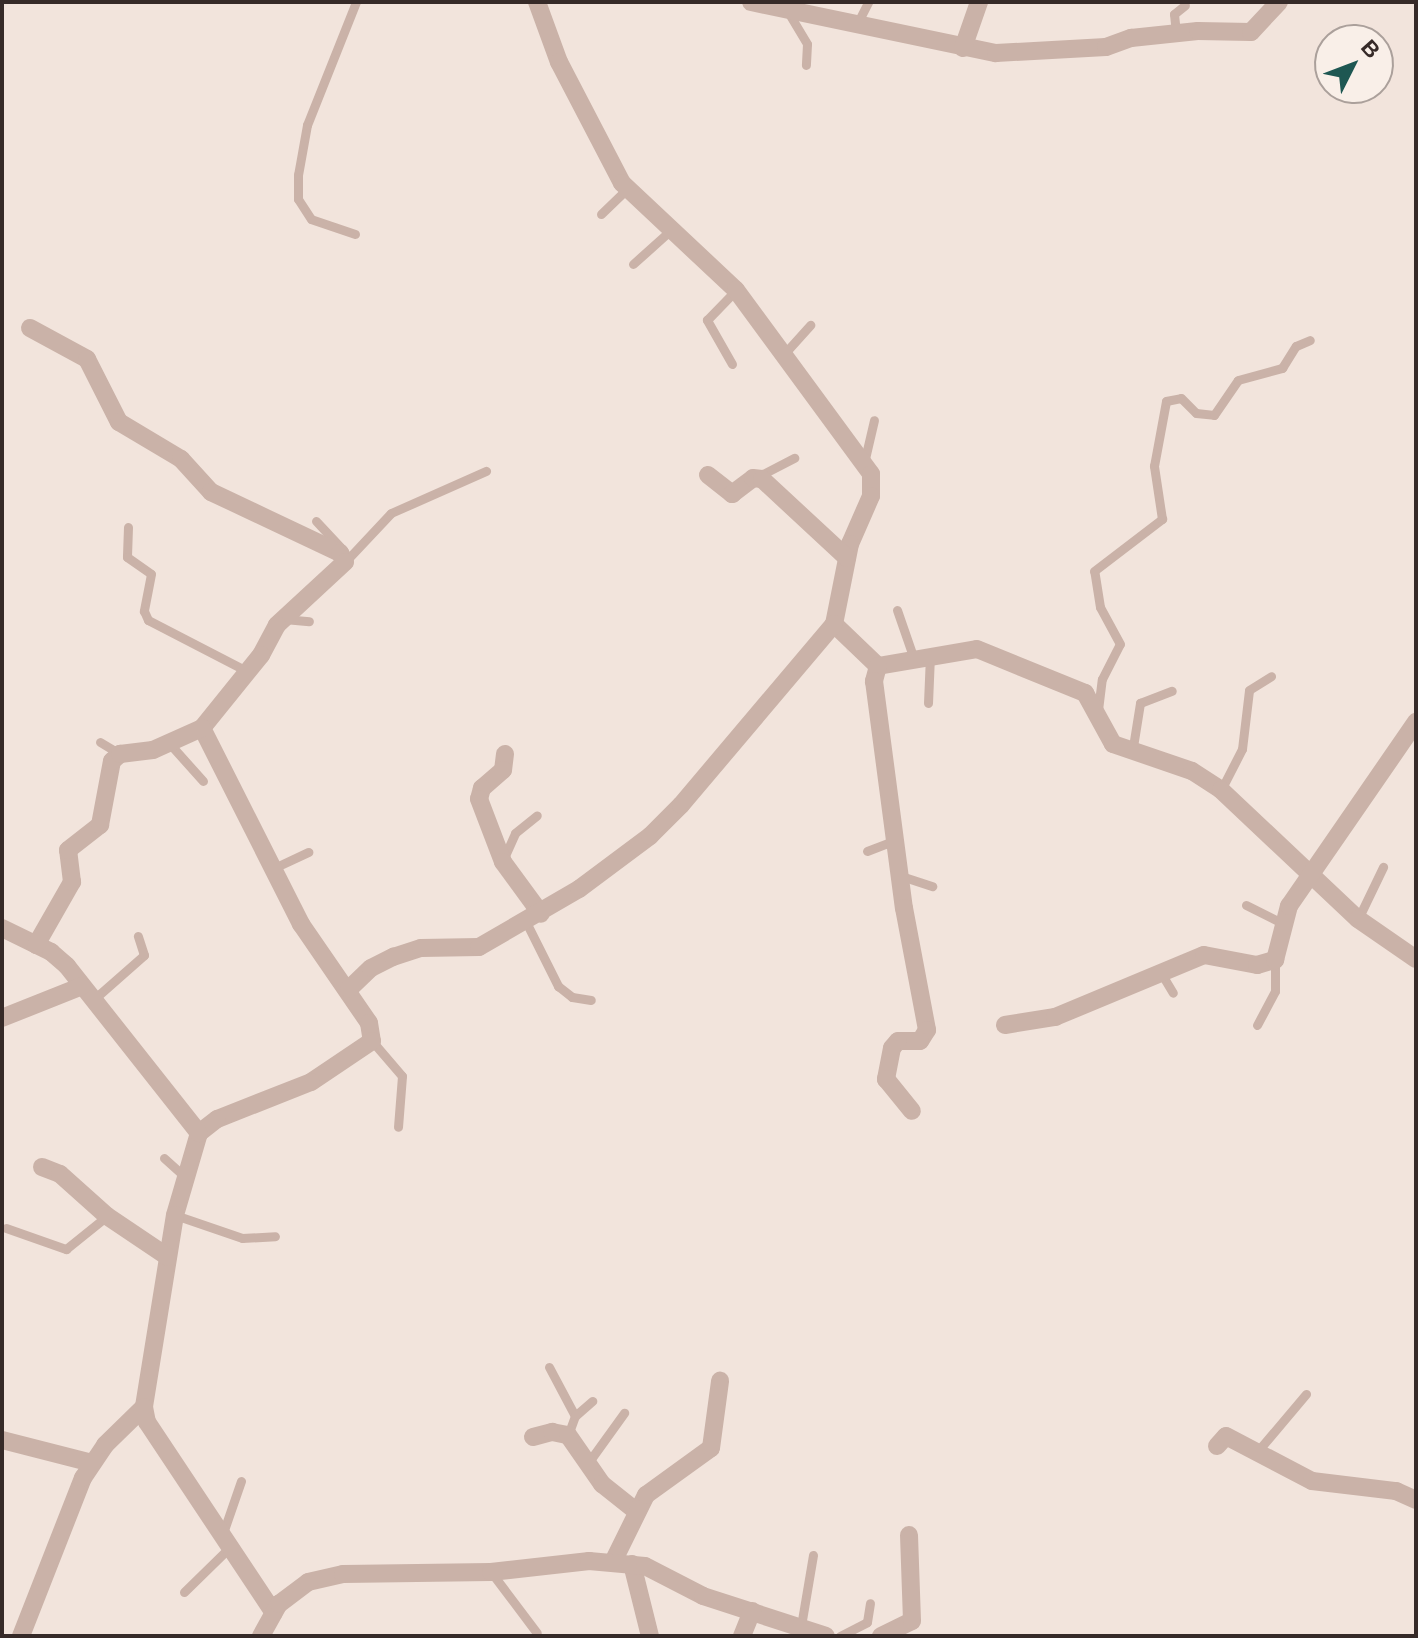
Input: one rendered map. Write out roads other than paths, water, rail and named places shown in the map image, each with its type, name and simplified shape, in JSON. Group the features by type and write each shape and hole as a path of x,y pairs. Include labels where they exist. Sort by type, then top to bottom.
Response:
{"street":[{"path":"349,989 393,957 421,948 472,950 533,918 650,836 834,624 847,558 871,496 871,474 864,463 736,290 674,227 627,189 559,62 537,2"},
{"path":"751,2 856,28 996,53 1106,47 1131,38 1176,33 1251,32 1279,2"},
{"path":"963,48 979,2"},
{"path":"30,328 87,359 119,422 181,459 211,492 347,559 307,602 284,619 202,728 169,743 120,754 106,773 100,825 68,850 72,882 36,945"},
{"path":"708,475 732,494 757,477 847,558"},
{"path":"834,624 878,666"},
{"path":"878,666 966,649 990,652 1085,693 1096,720 1113,744 1192,771 1221,790 1358,919 1416,959"},
{"path":"878,666 874,681 901,876 927,1030 920,1041 898,1041 892,1048 886,1079 912,1111"},
{"path":"1005,1025 1055,1017 1159,970 1204,955 1257,965 1275,960 1282,923 1310,873 1416,722"},
{"path":"202,728 301,924 349,989 369,1023 372,1041 311,1082 217,1119 199,1133 175,1215 144,1407 147,1422 274,1613"},
{"path":"505,754 503,770 482,788 479,799 503,862 533,918"},
{"path":"2,928 59,958 199,1133"},
{"path":"2,1018 88,993"},
{"path":"42,1167 66,1179 107,1216 168,1257"},
{"path":"650,1636 622,1563 636,1511 660,1481 709,1451 720,1381"},
{"path":"21,1636 92,1463 144,1407"},
{"path":"533,1437 552,1432 568,1435 602,1484 636,1511"},
{"path":"1217,1446 1226,1436 1320,1484 1384,1489 1416,1500"},
{"path":"2,1440 92,1463"},
{"path":"881,1636 912,1621 909,1535"},
{"path":"261,1636 274,1613 308,1582 343,1574 491,1572 622,1563 826,1636"},
{"path":"742,1636 752,1611"}],"lane":[{"path":"355,234 311,219 298,199 298,175 307,125 356,2"},
{"path":"856,28 868,2"},
{"path":"1176,33 1174,14 1185,5"},
{"path":"788,12 807,44 806,65"},
{"path":"601,214 627,189"},
{"path":"633,264 674,227"},
{"path":"732,364 707,320 736,290"},
{"path":"785,353 810,325"},
{"path":"1096,720 1102,679 1120,644 1100,607 1094,571 1162,519 1154,466 1166,401 1181,398 1196,413 1214,415 1238,380 1282,368 1296,346 1310,340"},
{"path":"864,463 874,420"},
{"path":"757,477 794,458"},
{"path":"316,521 347,559 391,513 486,471"},
{"path":"128,527 127,557 151,574 144,611 148,620 247,671"},
{"path":"897,610 922,658 928,703"},
{"path":"284,619 309,621"},
{"path":"1221,790 1242,749 1247,695 1255,683 1271,676"},
{"path":"1132,753 1138,706 1149,696 1172,691"},
{"path":"100,742 120,754"},
{"path":"169,743 203,781"},
{"path":"503,862 515,833 537,815"},
{"path":"867,851 896,840"},
{"path":"274,868 308,852"},
{"path":"1358,919 1383,867"},
{"path":"901,876 932,886"},
{"path":"1246,905 1282,923"},
{"path":"533,918 558,986 591,1000"},
{"path":"88,993 144,955 138,936"},
{"path":"1257,1025 1275,991 1275,960"},
{"path":"1159,970 1173,993"},
{"path":"372,1041 402,1076 398,1127"},
{"path":"164,1158 185,1177"},
{"path":"175,1215 242,1238 275,1236"},
{"path":"6,1228 66,1249 107,1216"},
{"path":"549,1367 575,1416"},
{"path":"1257,1452 1306,1394"},
{"path":"568,1435 575,1416 592,1401"},
{"path":"588,1463 624,1413"},
{"path":"184,1592 226,1542 241,1481"},
{"path":"801,1626 813,1555"},
{"path":"491,1572 537,1633"},
{"path":"840,1636 867,1622 870,1603"}]}
